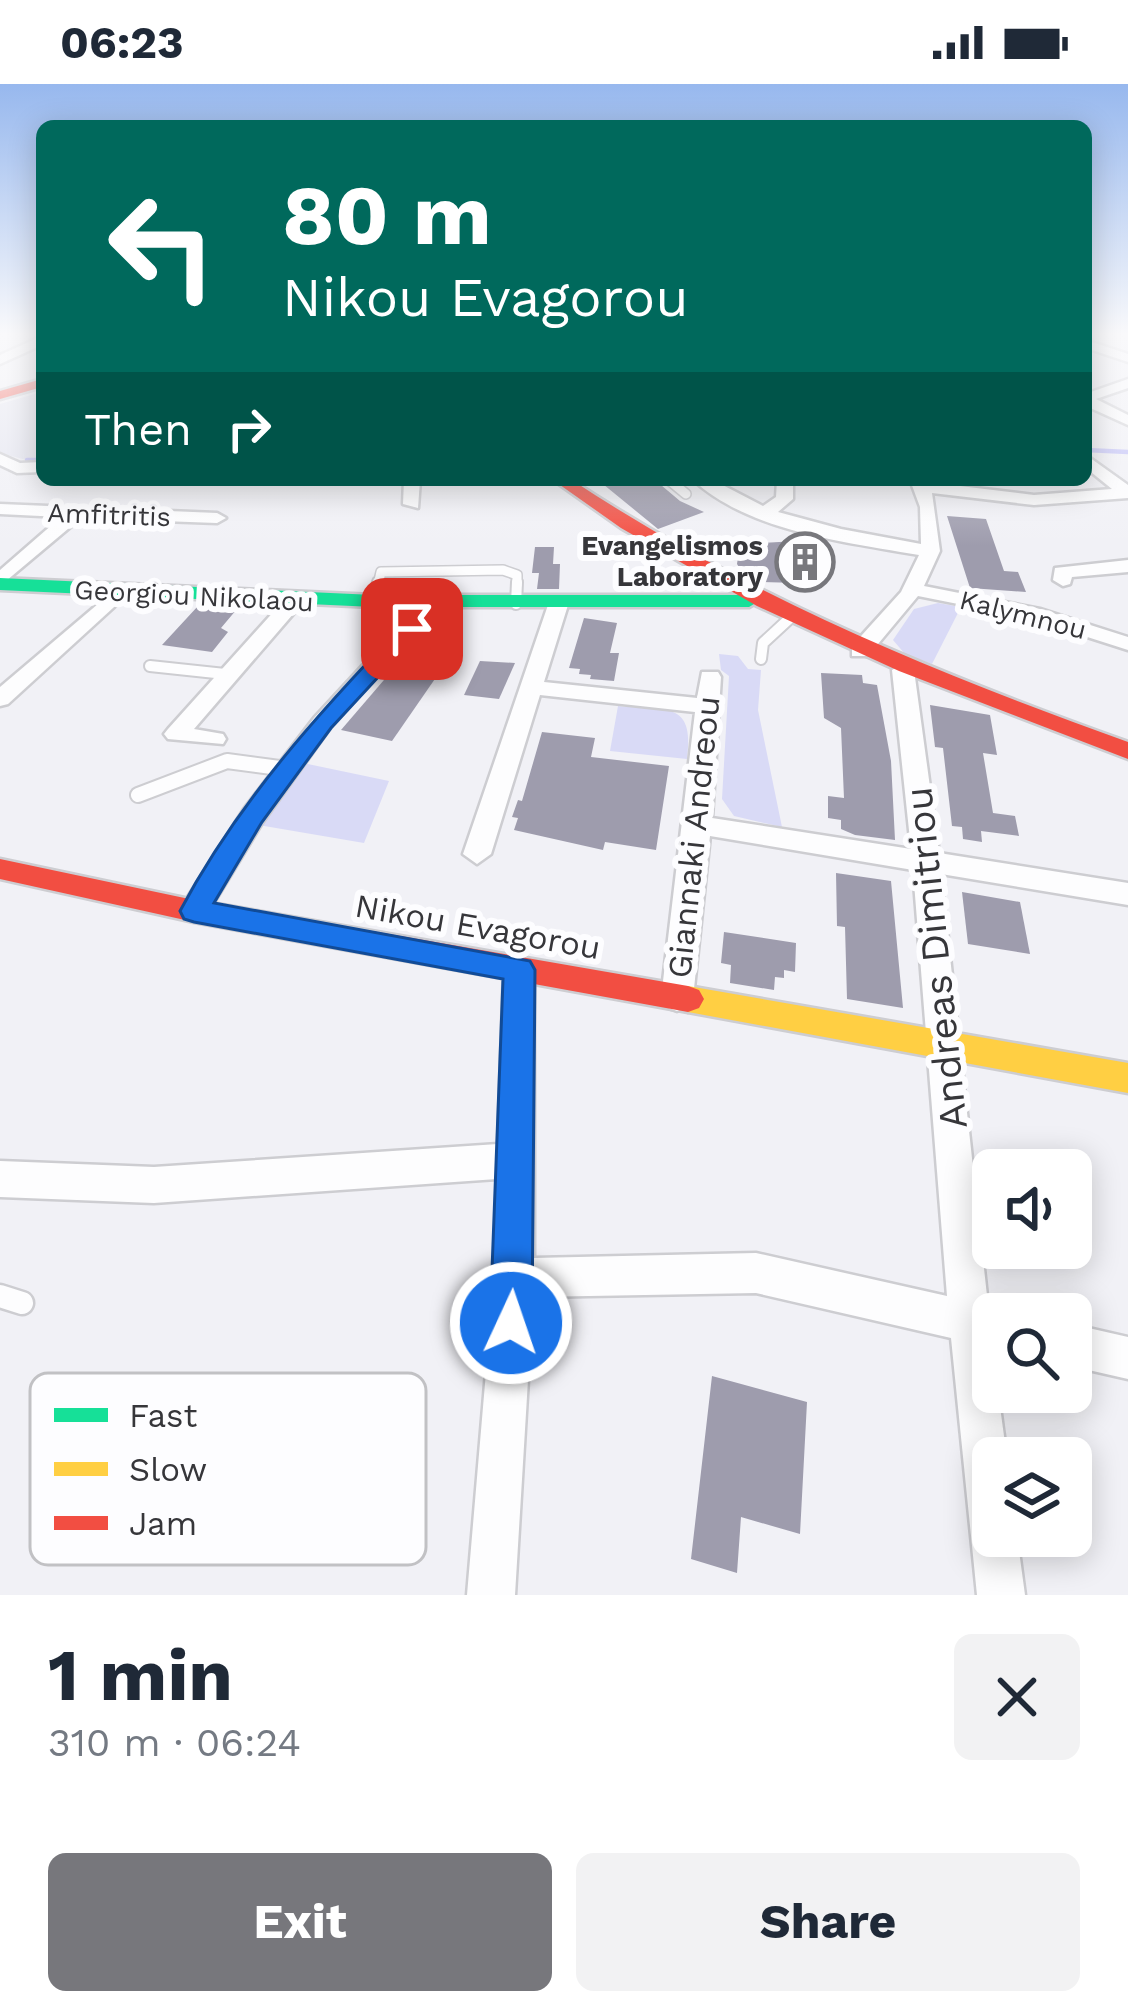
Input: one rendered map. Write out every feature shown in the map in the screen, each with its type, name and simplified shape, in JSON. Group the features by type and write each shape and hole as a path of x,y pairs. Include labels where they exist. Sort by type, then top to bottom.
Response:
{"main road":[{"path":"569,486 640,539 748,601 903,670 1128,751"},
{"name":"Georgiou Nikolaou","path":"0,582 292,602 748,601"},
{"name":"Nikou Evagorou","path":"0,869 194,911 1128,1078"}],"street":[{"path":"1101,406 1128,421"},
{"path":"0,484 8,464"},
{"path":"1092,464 1128,493"},
{"path":"412,486 412,504"},
{"path":"764,513 784,499 785,486"},
{"path":"860,652 917,590 931,551 921,486"},
{"path":"940,486 1034,500 1128,493"},
{"path":"694,487 822,531 931,551"},
{"name":"Amfitritis","path":"0,509 218,518"},
{"path":"0,582 74,515"},
{"path":"1063,580 1062,572 1128,566"},
{"name":"Kalymnou","path":"917,590 1016,608 1128,644"},
{"path":"0,699 118,593"},
{"path":"214,739 176,734 292,602"},
{"path":"194,911 322,723 430,603"},
{"path":"477,854 558,605"},
{"name":"Andreas Dimitriou","path":"903,670 930,866 976,1293"},
{"name":"Giannaki Andreou","path":"677,998 710,676"},
{"path":"534,688 706,706"},
{"path":"698,825 930,866 1128,894"},
{"path":"491,1595 514,1278 519,970"},
{"path":"0,1179 154,1185 514,1160"},
{"path":"514,1278 756,1273 972,1322"},
{"path":"1092,1350 1128,1358"},
{"name":"Andreas Dimitriou","path":"996,1557 1000,1595"}],"lane":[{"path":"373,603 381,572 503,570 517,575 516,604"},
{"path":"761,659 763,643 789,619"},
{"path":"150,666 225,674"},
{"path":"138,795 227,761 287,769"},
{"path":"0,1296 22,1303"}],"shaded area":[{"path":"0,406 36,406 36,462 0,453"},
{"path":"938,603 961,607 932,664 905,654 893,640 914,609"},
{"path":"719,654 738,656 748,669 761,670 758,710 782,827 734,816 722,799 729,676 721,670"},
{"path":"618,706 674,712 686,727 687,759 610,751"},
{"path":"303,763 389,781 364,843 252,824"}],"building":[{"path":"605,486 662,486 704,512 658,529"},
{"path":"947,516 986,519 1004,571 1018,572 1026,592 970,588"},
{"name":"Evangelismos Laboratory","path":"813,540 825,563 820,572 797,583 758,582 743,574 737,564 738,557 760,543"},
{"path":"535,547 554,547 553,564 560,564 559,589 537,589 539,573 532,573"},
{"path":"198,606 237,609 221,628 228,632 212,652 162,645"},
{"path":"584,618 617,623 610,653 619,653 614,681 590,679 591,675 579,674 580,669 569,668"},
{"path":"408,652 448,660 392,741 341,730"},
{"path":"480,661 515,663 499,699 464,695"},
{"path":"821,673 862,675 863,683 877,685 891,761 895,840 855,835 841,829 841,820 828,818 828,796 844,798 841,728 824,718"},
{"path":"930,705 990,715 997,755 983,753 993,813 1015,816 1019,836 981,831 982,842 963,839 962,827 952,826 943,748 935,747"},
{"path":"542,732 595,738 591,757 669,766 656,850 605,842 603,850 514,830 518,818 512,817 518,800 522,801"},
{"path":"836,873 891,881 903,1008 847,999 845,927 837,926"},
{"path":"962,892 1020,902 1030,954 968,944"},
{"path":"724,932 796,943 795,972 784,970 784,978 775,977 774,990 730,983 731,965 721,963"},
{"path":"712,1376 807,1402 800,1534 741,1517 737,1573 691,1559"}],"waterway":[{"path":"1092,450 1128,452"},
{"path":"27,460 36,460"}],"traffic: fast":[{"path":"0,584 374,601 749,601"}],"traffic: slow":[{"path":"688,999 1128,1078"}],"traffic: jam":[{"path":"570,486 695,565 835,635 1128,751"},
{"path":"0,869 194,911 688,999"}],"place":[{"name":"Evangelismos Laboratory","path":"805,562"}],"route":[{"path":"412,629 322,723 253,816 194,911 519,970 511,1323"}]}
